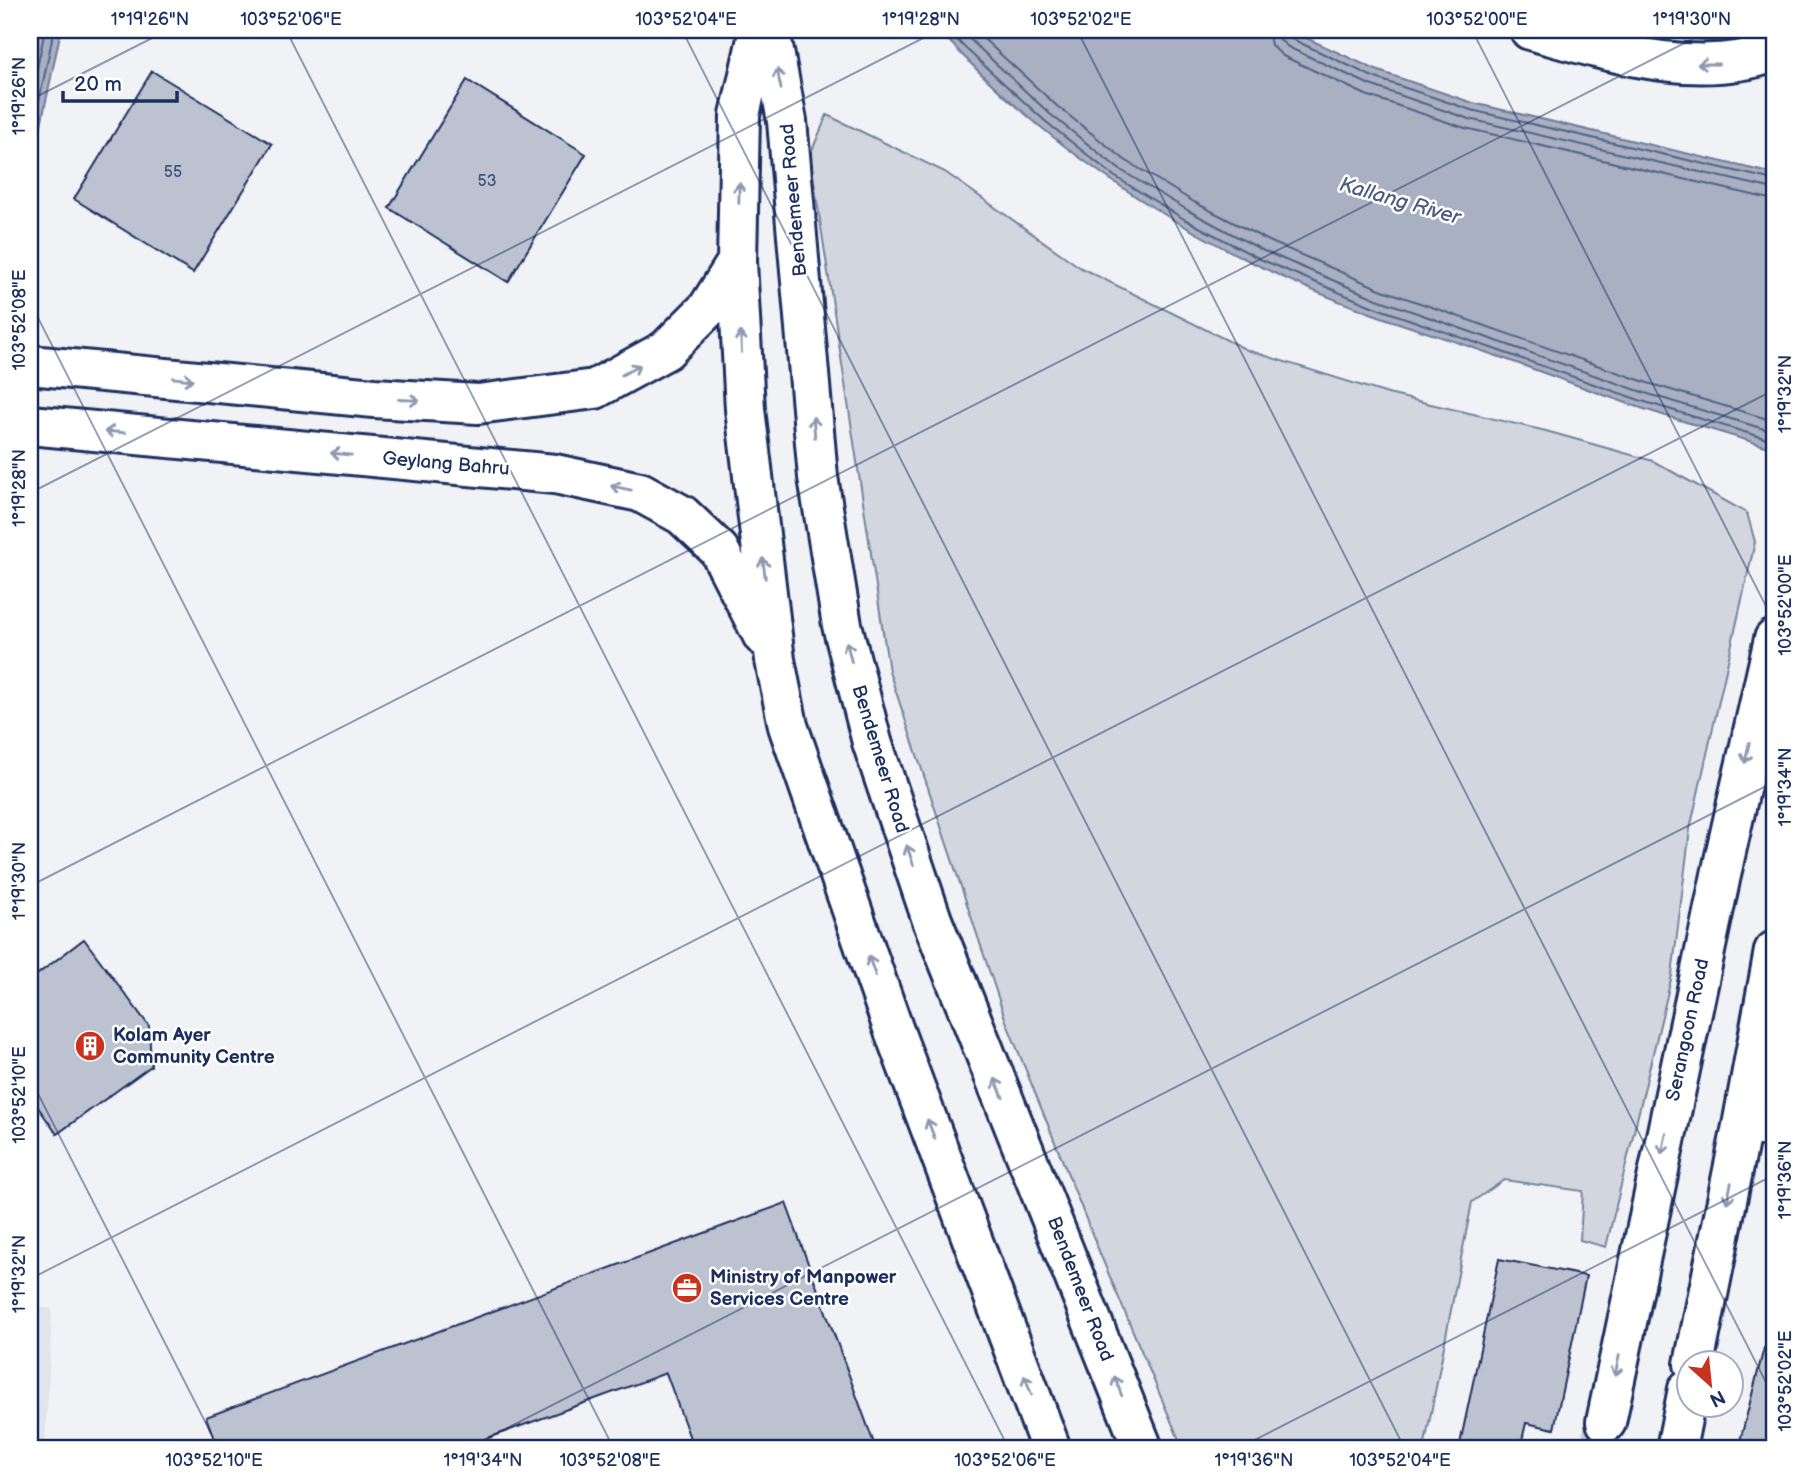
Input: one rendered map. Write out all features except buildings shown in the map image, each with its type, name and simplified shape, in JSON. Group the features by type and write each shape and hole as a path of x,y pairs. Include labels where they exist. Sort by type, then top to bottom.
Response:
{"main road":[{"path":"758,30 740,115 737,262 745,409 775,660 788,726 899,1043 1051,1449"},
{"name":"Bendemeer Road","path":"770,30 787,121 818,477 842,625 872,741 932,919 1143,1449"},
{"path":"1530,30 1599,51 1701,65 1729,64 1774,52"},
{"path":"30,365 374,398 478,404 594,389 666,350 708,308 737,262"},
{"name":"Geylang Bahru","path":"30,425 555,474 639,492 682,515 719,550 775,660"},
{"name":"Serangoon Road","path":"1606,1422 1728,842 1774,639"},
{"path":"1698,1350 1758,1127 1774,951"},
{"path":"1676,1449 1682,1420"}],"shaded area":[{"path":"1693,30 1774,30 1774,40 1743,44 1692,39"},
{"path":"827,115 945,172 1081,268 1247,350 1388,394 1546,431 1653,461 1747,513 1755,542 1690,829 1672,975 1606,1247 1580,1240 1583,1191 1504,1180 1472,1202 1424,1449 1183,1449 1006,1021 889,671 810,155"},
{"path":"30,1305 52,1309 45,1449 30,1449"}],"water":[{"path":"30,30 61,30 30,177"},
{"name":"Kallang River","path":"939,30 1289,30 1376,70 1473,103 1774,174 1774,449 1638,407 1387,319 1252,263 1138,198 1084,161 1033,121"}],"tunnel":[{"path":"1598,1449 1606,1422"}],"place":[{"name":"Kolam Ayer Community Centre","path":"90,1046"},
{"name":"Ministry of Manpower Services Centre","path":"687,1288"}]}
